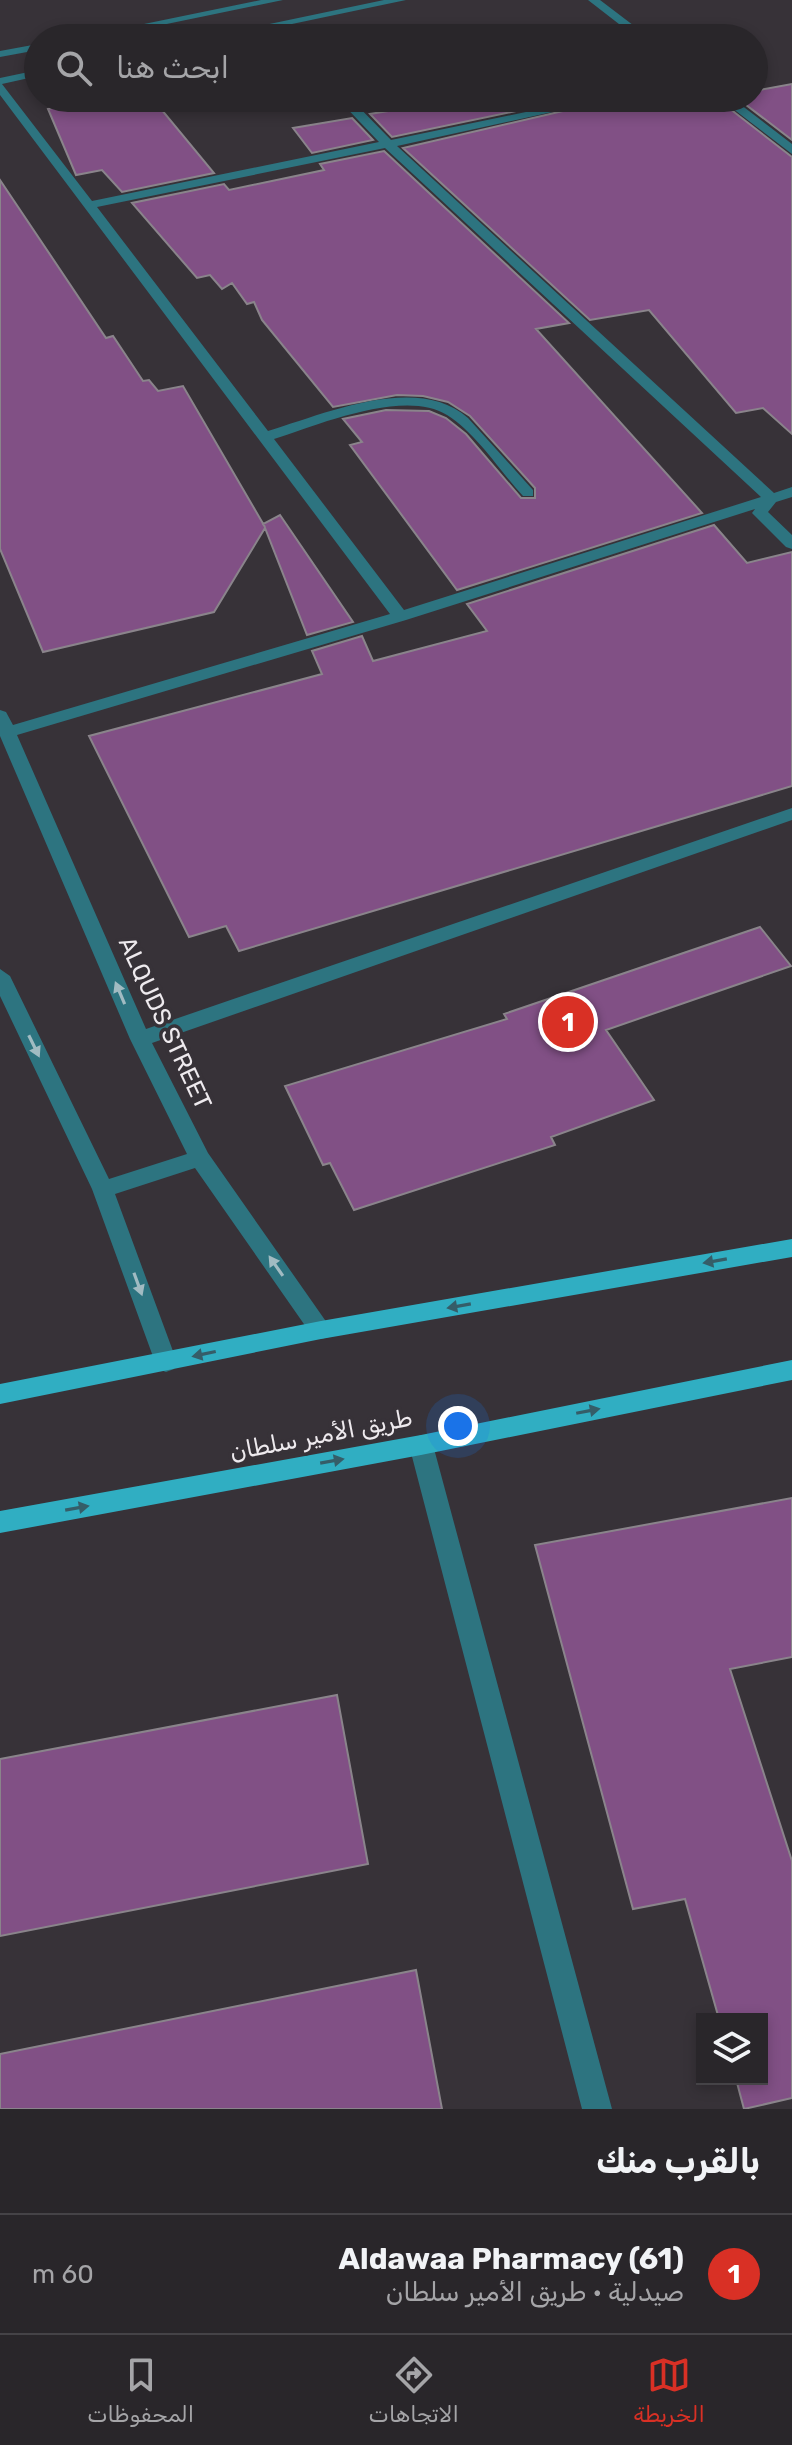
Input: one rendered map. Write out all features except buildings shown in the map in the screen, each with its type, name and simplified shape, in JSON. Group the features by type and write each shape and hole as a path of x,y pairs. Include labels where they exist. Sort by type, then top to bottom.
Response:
{"main road":[{"path":"0,1394 321,1330 792,1248"},
{"name":"طريق الأمير سلطان","path":"0,1522 421,1445 792,1370"}],"street":[{"path":"154,24 278,0"},
{"path":"280,24 401,0"},
{"path":"593,0 625,24"},
{"path":"0,54 24,50"},
{"path":"0,81 24,76"},
{"path":"0,87 400,616"},
{"path":"357,112 771,498"},
{"path":"89,205 542,112"},
{"path":"743,112 792,150"},
{"path":"264,437 394,400 429,400 451,410 528,493"},
{"path":"4,724 400,616 792,492"},
{"path":"771,498 760,513 792,544"},
{"name":"ALQUDS STREET","path":"4,724 140,1039 200,1158 321,1330"},
{"path":"140,1039 792,814"},
{"path":"0,976 103,1189 166,1362"},
{"path":"103,1189 200,1158"},
{"path":"421,1445 597,2109"}],"place":[{"name":"Aldawaa Pharmacy (61)","path":"568,1022"}]}
